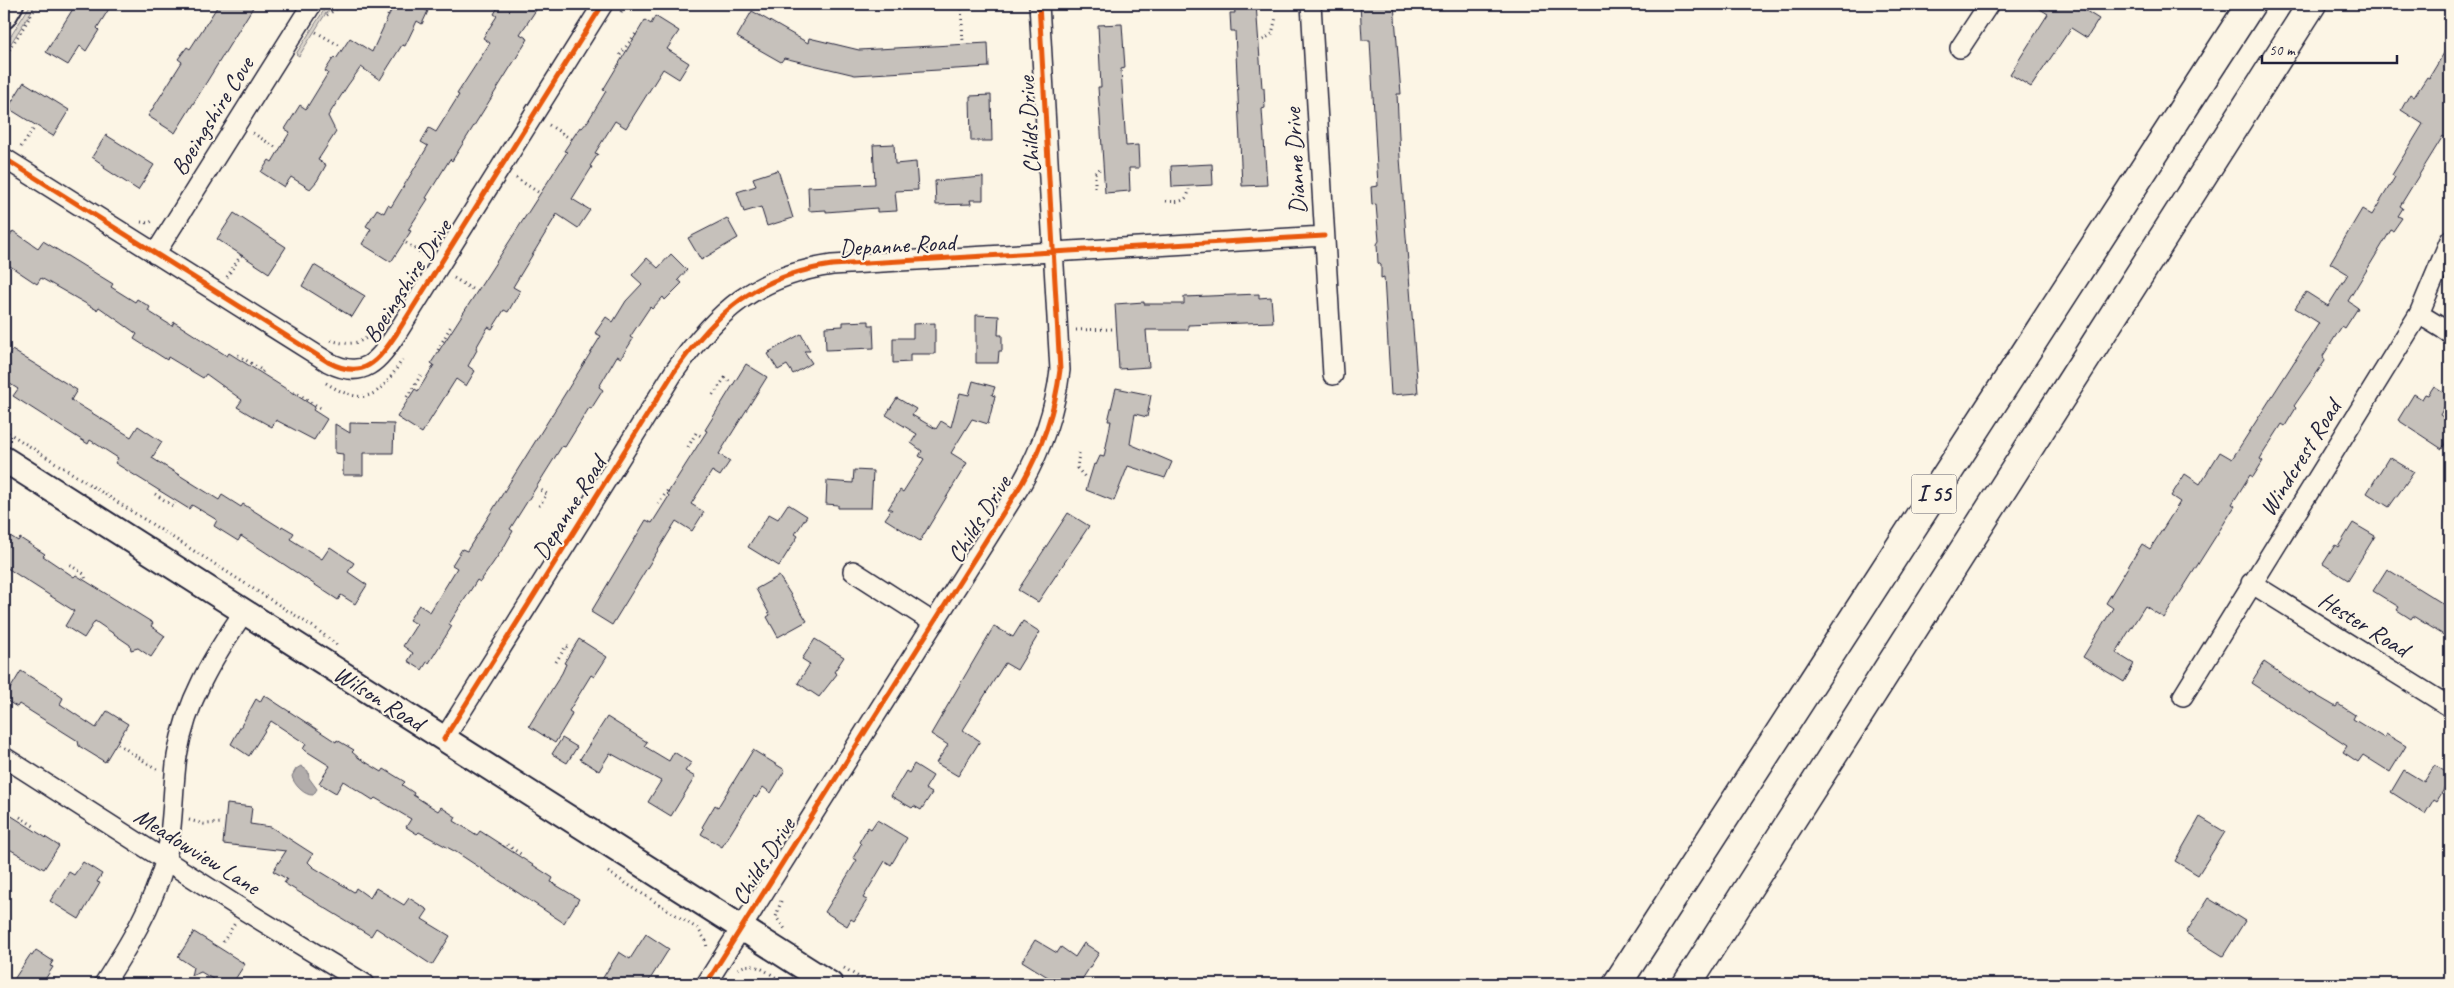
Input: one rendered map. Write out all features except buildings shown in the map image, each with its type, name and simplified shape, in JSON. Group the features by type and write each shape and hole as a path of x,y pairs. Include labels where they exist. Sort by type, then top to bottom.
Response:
{"highway":[{"name":"I 55","path":"1617,984 2251,4"},
{"name":"I 55","path":"1686,984 2312,4"}],"street":[{"path":"4,16 11,4"},
{"name":"Boeingshire Cove","path":"155,254 312,4"},
{"name":"Boeingshire Drive","path":"9,150 155,254 328,362 353,370 370,366 381,356 432,260 603,4"},
{"name":"Childs Drive","path":"706,984 1034,462 1048,427 1058,386 1058,331 1055,253 1039,4"},
{"name":"Dianne Drive","path":"1311,4 1333,375"},
{"path":"1960,48 1989,4"},
{"name":"Depanne Road","path":"444,739 667,382 719,315 767,283 804,269 832,265 1324,236"},
{"name":"Windcrest Road","path":"2183,696 2419,314 2450,240"},
{"path":"2419,314 2450,334"},
{"name":"Wilson Road","path":"4,459 742,928 834,974"},
{"path":"853,571 934,623"},
{"name":"Hester Road","path":"2252,583 2450,707"},
{"path":"104,984 146,914 165,860 173,817 180,738 192,701 217,652 244,612"},
{"name":"Meadowview Lane","path":"4,757 365,984"}],"path":[{"path":"4,58 38,4"},
{"path":"324,19 332,10 343,4"},
{"path":"388,16 386,15 391,4"},
{"path":"618,17 626,4"},
{"path":"960,4 963,42"},
{"path":"1263,40 1272,34 1276,16"},
{"path":"312,39 320,25"},
{"path":"316,32 342,47"},
{"path":"620,56 637,32"},
{"path":"545,132 553,119"},
{"path":"549,125 571,138"},
{"path":"249,139 257,126"},
{"path":"9,150 21,147 35,127"},
{"path":"253,133 278,149"},
{"path":"21,147 28,152"},
{"path":"1095,188 1096,173 1102,167"},
{"path":"511,185 521,170"},
{"path":"516,178 538,192"},
{"path":"1166,202 1183,201 1187,198 1190,189"},
{"path":"132,217 145,223 156,217"},
{"path":"406,243 432,260"},
{"path":"430,246 432,260"},
{"path":"226,277 241,256"},
{"path":"420,262 432,260"},
{"path":"450,284 458,271"},
{"path":"219,272 235,282"},
{"path":"454,278 475,291"},
{"path":"438,350 436,349 452,324"},
{"path":"326,339 337,343 352,344 363,341 378,328"},
{"path":"1058,331 1115,329"},
{"path":"238,355 263,371 261,373"},
{"path":"320,378 349,395 368,396 383,388 405,355"},
{"path":"407,397 421,375"},
{"path":"713,396 725,378 732,383"},
{"path":"294,393 322,409"},
{"path":"4,430 315,628 338,646"},
{"path":"688,447 696,433 701,436"},
{"path":"1080,453 1077,468 1085,477"},
{"path":"539,489 546,494 539,506"},
{"path":"658,504 668,490"},
{"path":"155,494 173,506 175,502"},
{"path":"70,565 84,574 86,580"},
{"path":"556,662 566,646 568,647"},
{"path":"118,744 175,778"},
{"path":"173,817 204,824 223,823"},
{"path":"20,818 35,827"},
{"path":"504,847 506,844 522,854"},
{"path":"608,872 698,929 706,941 705,957"},
{"path":"785,895 776,918 791,933"},
{"path":"732,974 746,965 757,966 786,984"},
{"path":"834,974 870,984"}],"shaded area":[{"path":"31,4 36,4 4,54 4,47"},
{"path":"331,4 338,4 326,13 299,56 296,54 324,10"},
{"path":"301,766 308,771 309,778 317,789 313,795 303,792 293,779 292,776 296,769"}],"cycle path":[{"path":"4,158 328,362 341,367 361,369 376,359 397,333 603,4"},
{"path":"706,984 1022,483 1047,429 1055,400 1060,370 1039,4"},
{"path":"444,739 674,372 706,331 723,314 760,288 805,270 832,265 1324,236"}]}
